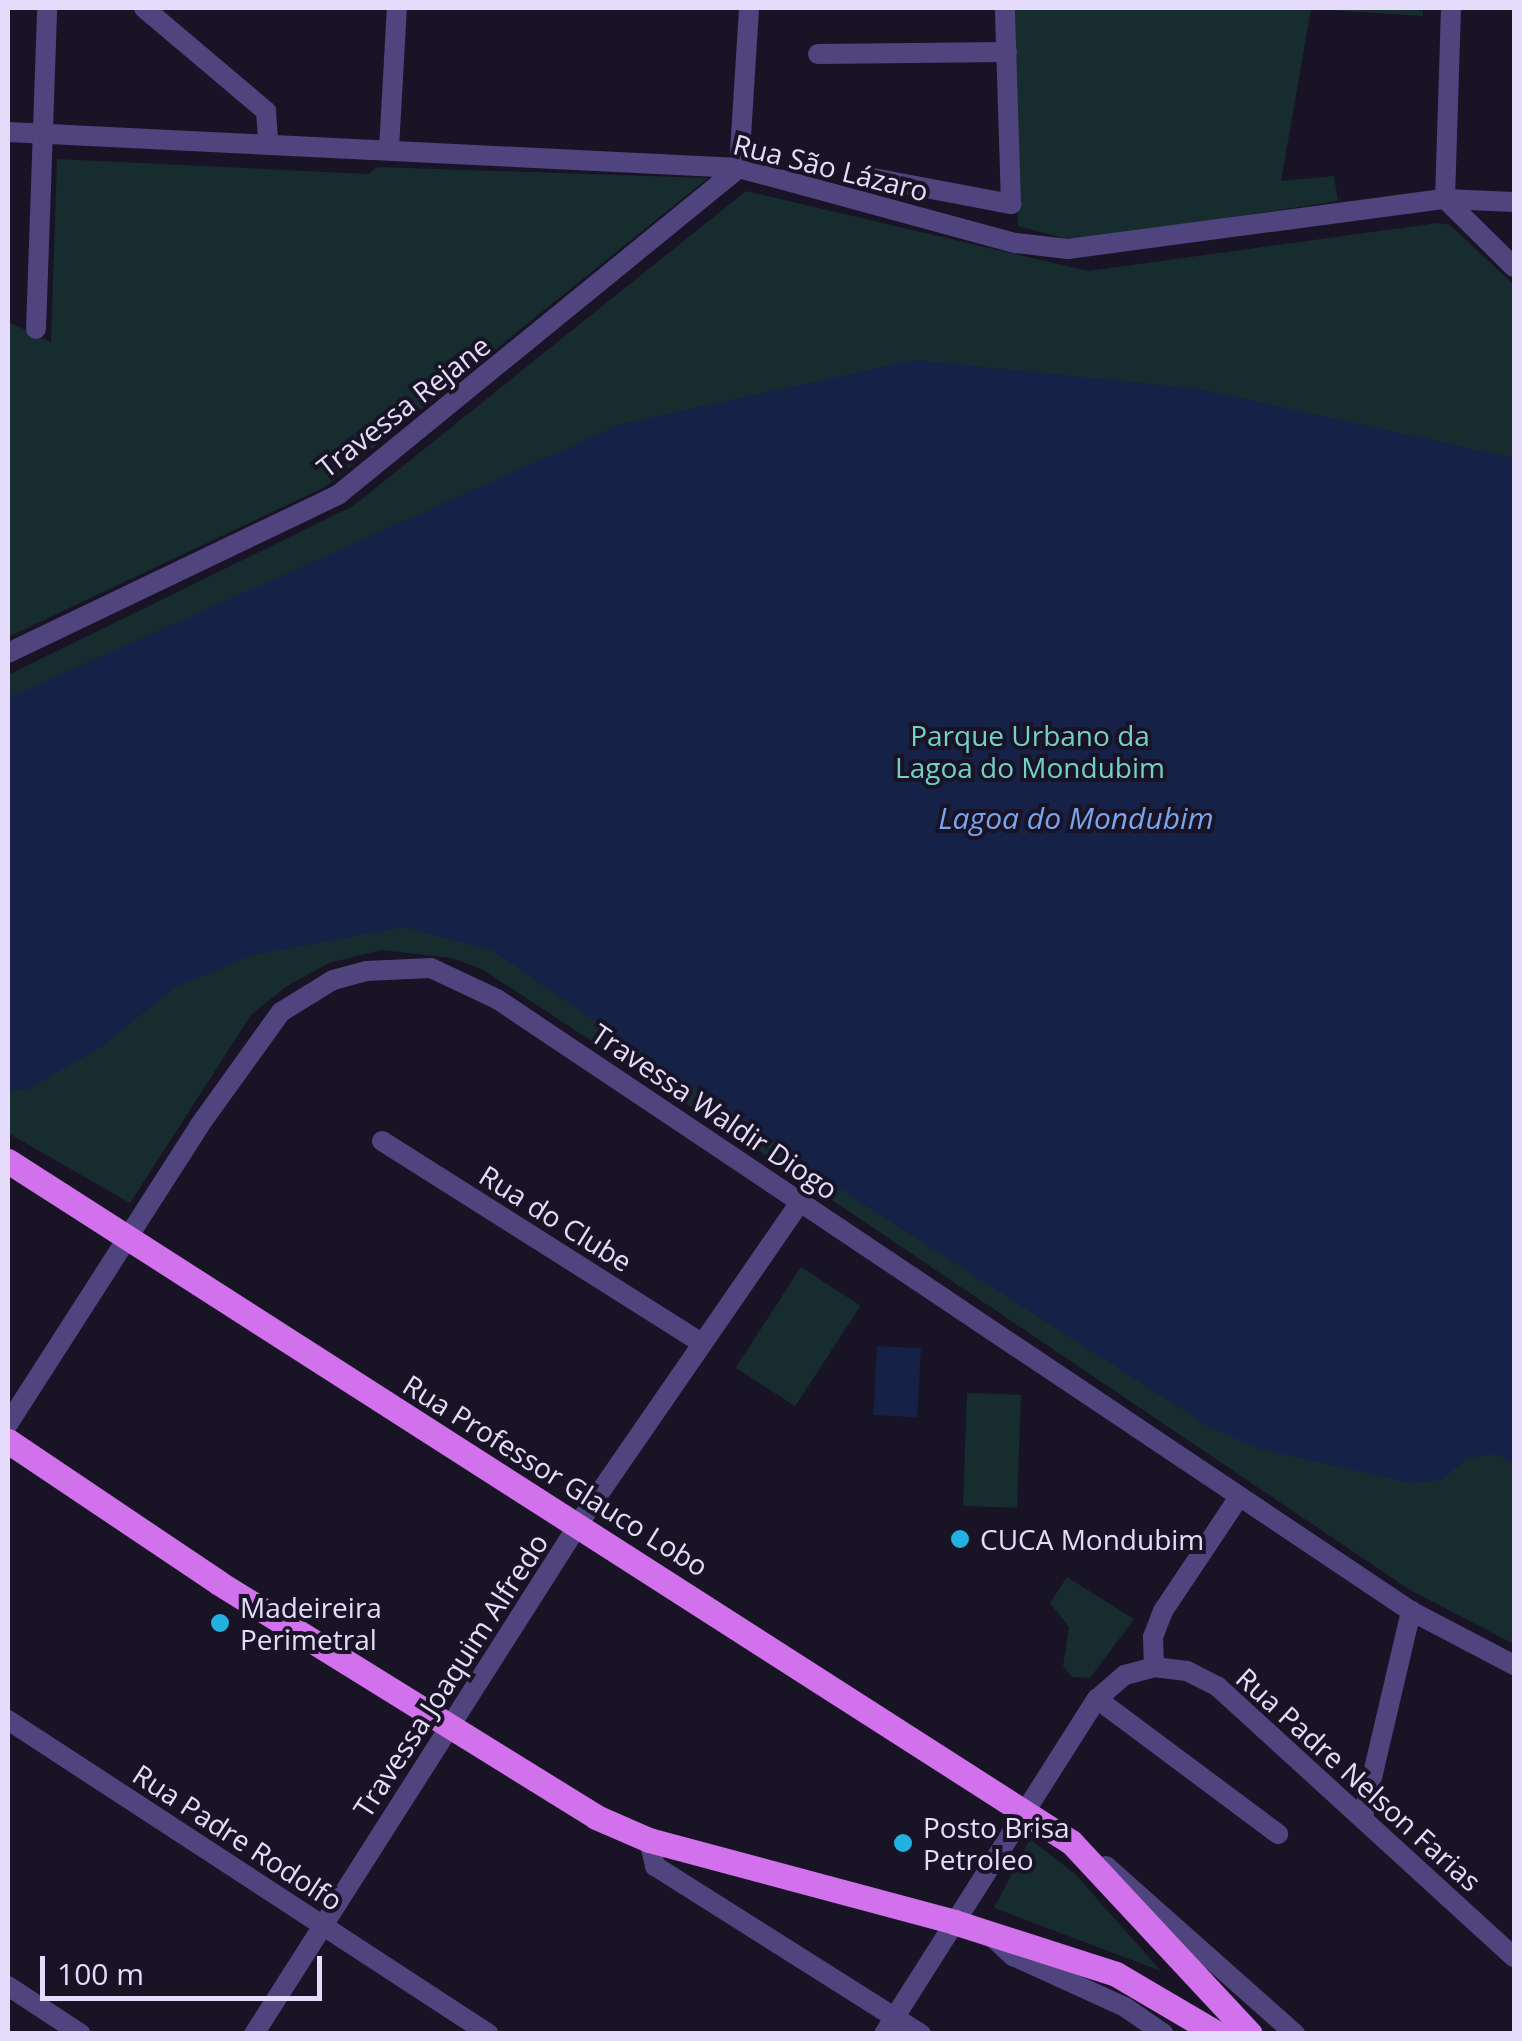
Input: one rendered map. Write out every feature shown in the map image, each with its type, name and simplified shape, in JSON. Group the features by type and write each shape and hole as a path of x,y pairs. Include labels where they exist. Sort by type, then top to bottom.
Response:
{"main road":[{"name":"Rua Professor Glauco Lobo","path":"8,1160 1071,1842 1250,2034"},
{"path":"8,1441 596,1817 650,1840 954,1922 1116,1974 1218,2034"}],"street":[{"path":"36,329 38,133 47,8"},
{"path":"144,8 266,111 268,143"},
{"path":"388,149 397,8"},
{"path":"739,168 749,8"},
{"path":"868,177 1008,206 1005,8"},
{"path":"1452,8 1445,199 1514,267"},
{"path":"818,54 1007,52"},
{"name":"Rua São Lázaro","path":"8,132 739,168 1016,243 1068,249 1445,199 1514,202"},
{"name":"Travessa Rejane","path":"8,653 338,495 739,168"},
{"name":"Travessa Waldir Diogo","path":"8,1424 128,1238 282,1012 333,980 398,968 431,968 497,999 1411,1610 1514,1664"},
{"name":"Rua do Clube","path":"382,1141 700,1342"},
{"name":"Travessa Joaquim Alfredo","path":"254,2034 579,1524 700,1342 802,1202"},
{"path":"889,2024 1022,1810 1097,1699 1125,1675 1154,1668 1153,1637 1163,1611 1240,1497"},
{"path":"1363,1816 1411,1610"},
{"name":"Rua Padre Nelson Farias","path":"1154,1668 1187,1670 1218,1686 1511,1951"},
{"path":"1097,1699 1278,1834"},
{"name":"Rua Padre Rodolfo","path":"8,1720 489,2034"},
{"path":"650,1840 655,1866 889,2024 921,2034"},
{"name":"Rua Professor Glauco Lobo","path":"1071,1842 1114,1871 1295,2034"},
{"path":"987,1933 1012,1956 1125,2006 1164,2034"},
{"path":"8,1986 81,2034"}],"green space":[{"path":"1010,8 1423,8 1423,16 1311,9 1281,181 1334,176 1338,201 1097,238 1063,238 1018,226"},
{"path":"57,159 368,174 378,167 708,178 325,487 8,637 8,322 51,342"},
{"name":"Lagoa do Mondubim","path":"746,191 1088,271 1438,223 1450,225 1514,285 1514,1644 1410,1590 780,1165 482,969 452,958 381,950 329,963 287,986 251,1015 130,1203 8,1133 8,675 353,506"},
{"path":"801,1267 861,1306 795,1406 736,1368"},
{"path":"967,1393 1021,1395 1017,1508 963,1506"},
{"path":"1067,1577 1134,1619 1090,1678 1072,1677 1063,1666 1069,1627 1050,1603"},
{"path":"1030,1839 1075,1874 1161,1971 994,1908"}],"water":[{"name":"Lagoa do Mondubim","path":"915,360 1200,389 1514,458 1514,1465 1498,1454 1467,1458 1442,1480 1410,1483 1256,1448 1208,1426 860,1202 493,951 404,927 253,955 174,988 102,1046 27,1090 8,1090 8,698 621,424"},
{"path":"877,1346 921,1348 917,1417 873,1415"}],"place":[{"name":"CUCA Mondubim","path":"960,1539"},
{"name":"Madeireira Perimetral","path":"220,1623"},
{"name":"Posto Brisa Petroleo","path":"903,1843"}],"park label":[{"name":"Parque Urbano da Lagoa do Mondubim","path":"1030,751"}]}
